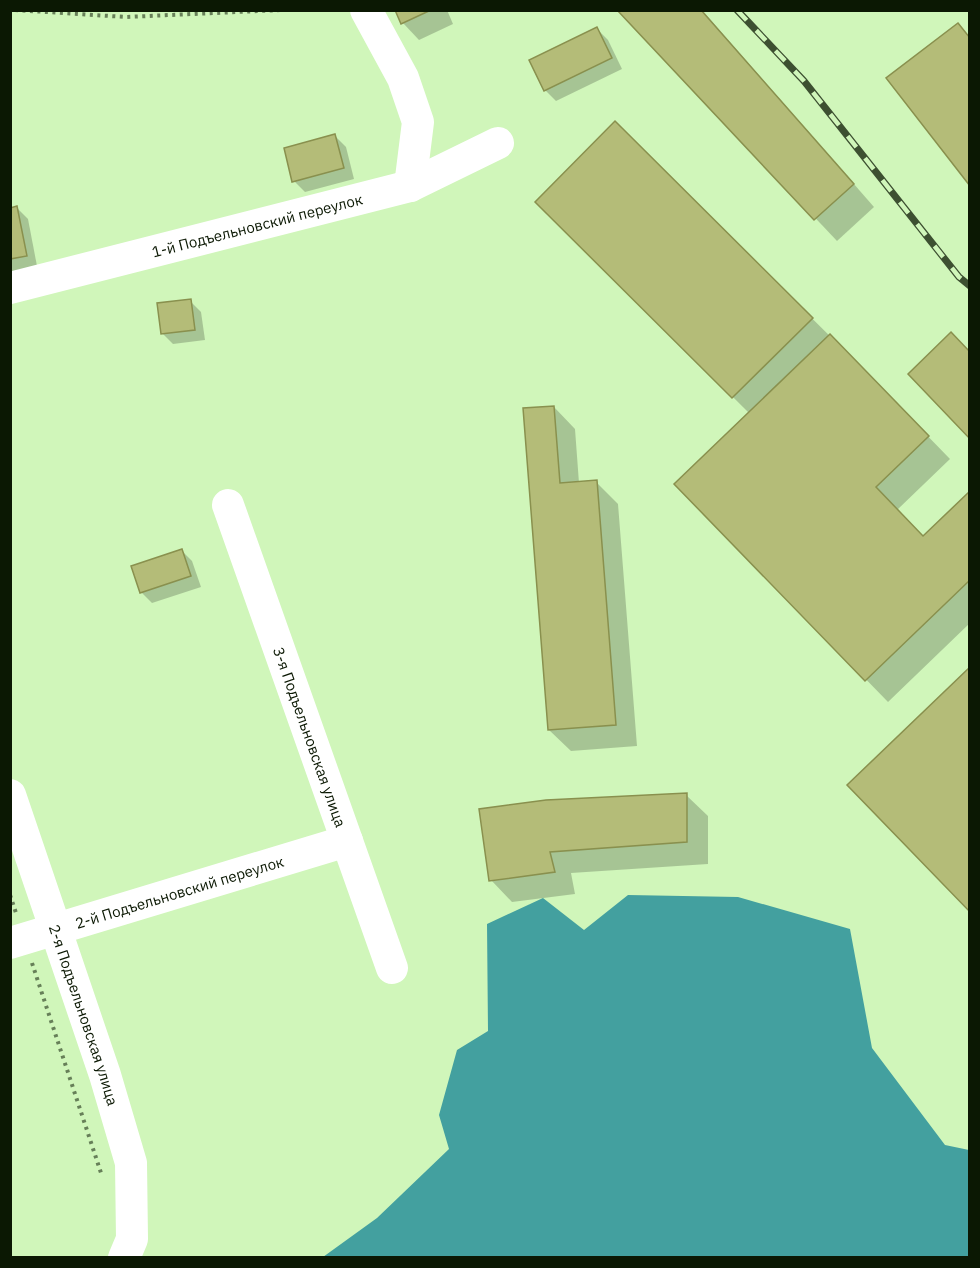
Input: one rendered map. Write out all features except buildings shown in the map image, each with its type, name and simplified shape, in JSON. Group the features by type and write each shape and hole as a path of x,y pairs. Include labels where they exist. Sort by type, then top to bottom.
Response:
{"street":[{"path":"366,10 403,78 418,122 410,186"},
{"name":"1-й Подъельновский переулок","path":"10,288 410,186 498,143"},
{"name":"3-я Подъельновская улица","path":"228,505 392,968"},
{"name":"2-я Подъельновская улица","path":"10,795 105,1075 131,1163 128,1248"},
{"name":"2-й Подъельновский переулок","path":"17,941 347,841"}],"path":[{"path":"15,10 126,17 281,10"},
{"path":"10,895 17,941 104,1184"}],"water":[{"path":"628,895 738,897 850,929 872,1048 945,1145 969,1150 969,1257 323,1257 377,1218 449,1149 439,1115 457,1050 488,1031 487,924 543,898 584,930"}],"railway":[{"path":"737,10 804,81 959,277 970,286"}]}
